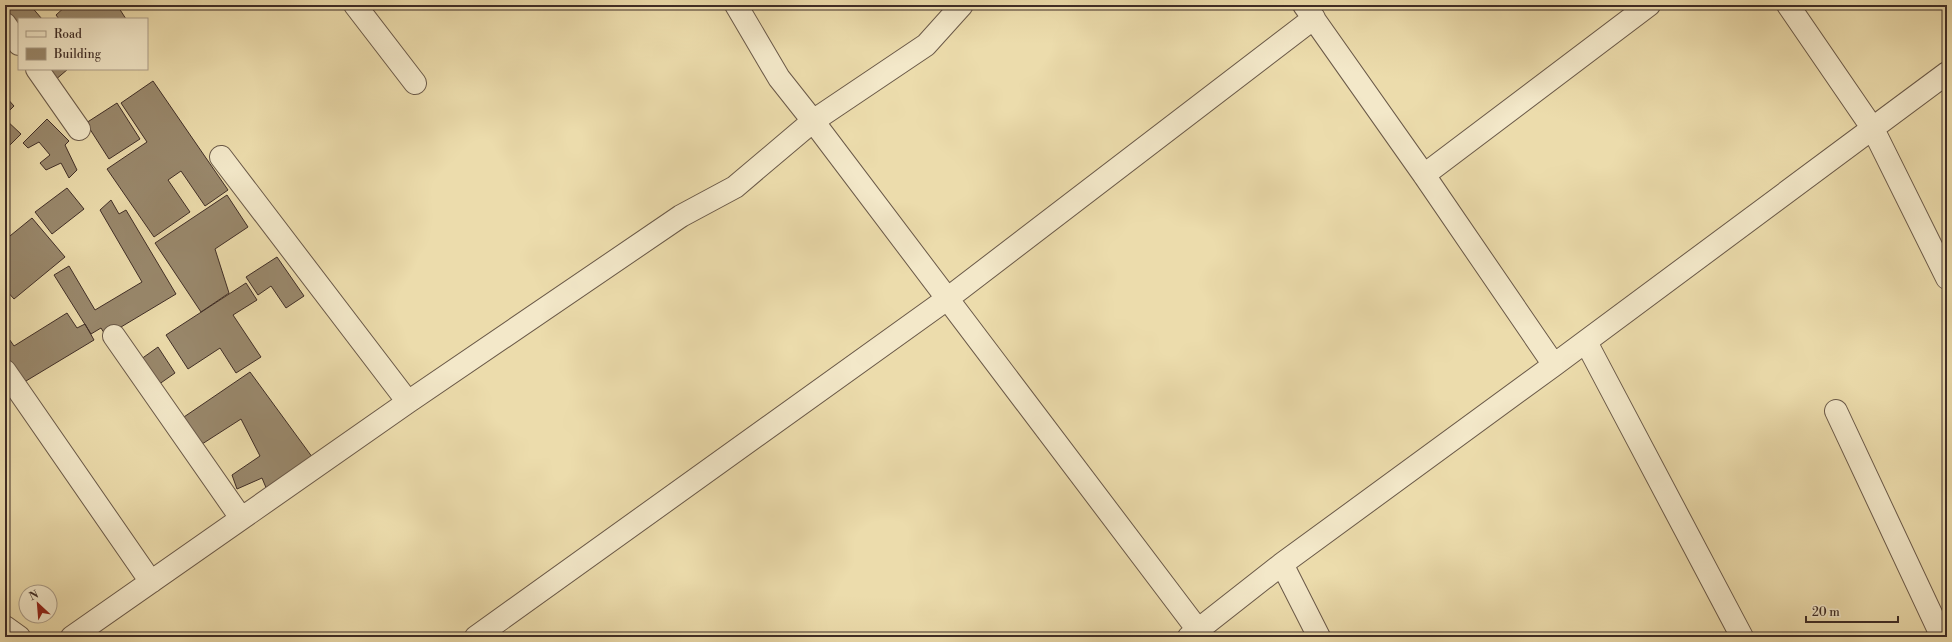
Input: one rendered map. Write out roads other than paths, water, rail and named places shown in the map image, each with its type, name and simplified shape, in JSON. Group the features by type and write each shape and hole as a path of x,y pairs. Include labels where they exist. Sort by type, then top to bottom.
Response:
{"street":[{"path":"356,5 415,83"},
{"path":"736,5 779,78 947,299 1194,634 1282,564 1874,130 1947,73"},
{"path":"72,637 408,402 681,216 735,187 813,121 926,45 962,5"},
{"path":"1424,175 1649,5"},
{"path":"1788,5 1874,130 1947,278"},
{"path":"476,637 947,299 1309,11 1424,175 1554,365"},
{"path":"5,24 18,43"},
{"path":"38,70 79,129"},
{"path":"220,157 408,402"},
{"path":"114,336 241,518"},
{"path":"1586,342 1742,637"},
{"path":"5,371 151,582"},
{"path":"1836,410 1942,637"},
{"path":"1282,564 1319,637"},
{"path":"5,628 19,637"}]}
